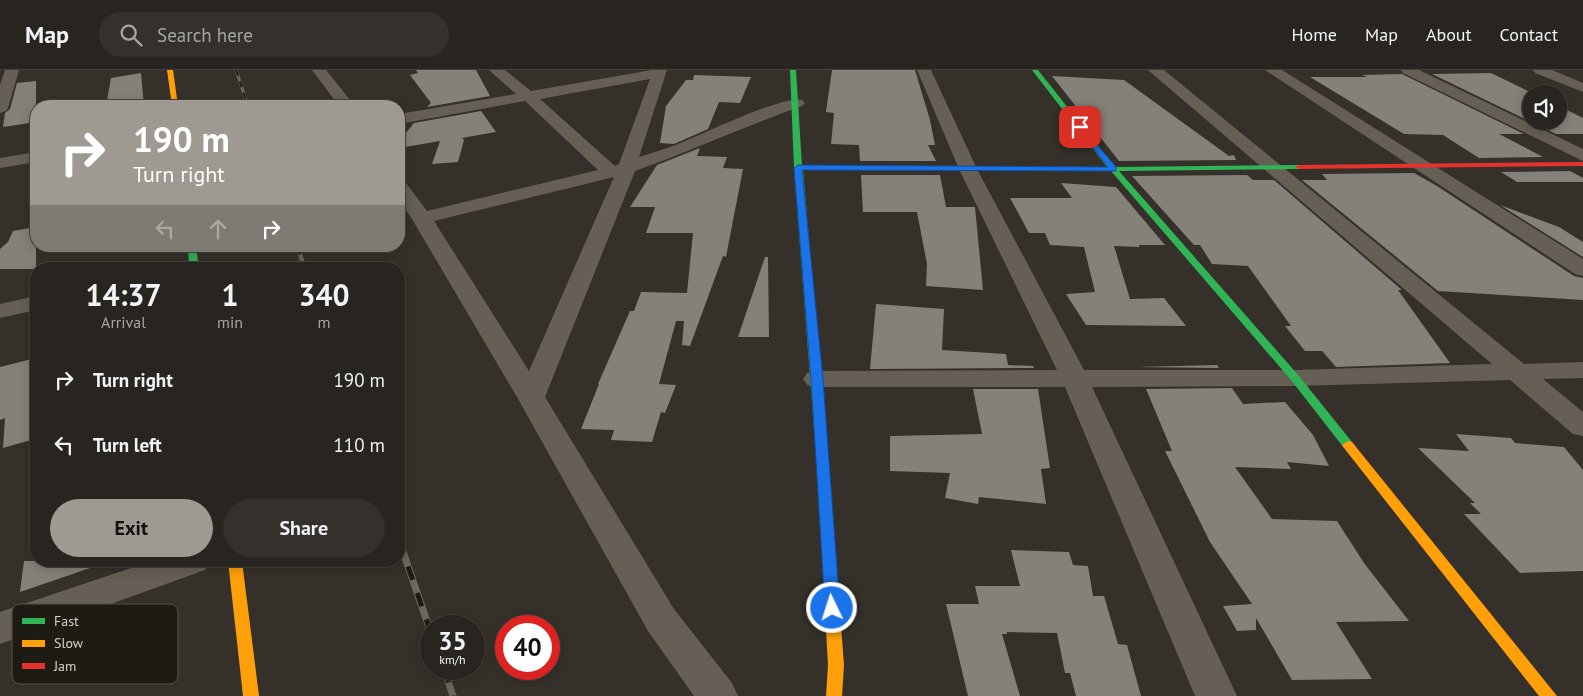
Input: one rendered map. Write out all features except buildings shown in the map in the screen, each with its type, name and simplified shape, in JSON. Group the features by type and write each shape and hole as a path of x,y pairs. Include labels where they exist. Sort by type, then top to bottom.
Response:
{"street":[{"path":"0,108 8,72 30,70"},
{"path":"170,70 174,100"},
{"path":"319,70 342,100"},
{"path":"496,70 619,170"},
{"path":"792,70 796,104 798,168 817,379 836,666 834,696"},
{"path":"924,70 968,169 1075,379 1216,696"},
{"path":"1035,70 1114,169 1295,378 1549,696"},
{"path":"1155,70 1583,426"},
{"path":"1272,70 1583,269"},
{"path":"1408,70 1579,152"},
{"path":"1540,70 1583,88"},
{"path":"405,118 659,71"},
{"path":"531,397 659,71"},
{"path":"422,218 619,170 688,146 739,123 796,104"},
{"path":"0,163 30,158"},
{"path":"798,168 1114,169 1583,164"},
{"path":"405,196 422,218 531,397 661,620 717,696"},
{"path":"0,311 30,304"},
{"path":"817,379 1295,378 1583,370"},
{"path":"69,604 176,567"},
{"path":"236,567 251,696"},
{"path":"0,628 12,624"}],"railway":[{"path":"236,70 246,100"},
{"path":"299,252 303,262"},
{"path":"405,557 425,615"},
{"path":"448,680 453,696"}],"traffic: fast":[{"path":"793,70 799,172 823,469"},
{"path":"1035,70 1113,169 1295,378 1348,445"},
{"path":"798,168 1113,169 1299,167"},
{"path":"193,252 193,262"}],"traffic: slow":[{"path":"170,70 174,100"},
{"path":"1348,445 1549,696"},
{"path":"823,469 836,665 834,696"},
{"path":"236,567 251,696"}],"traffic: jam":[{"path":"1299,167 1583,164"}],"route":[{"path":"832,608 817,379 798,168 1114,169 1080,127"}]}
